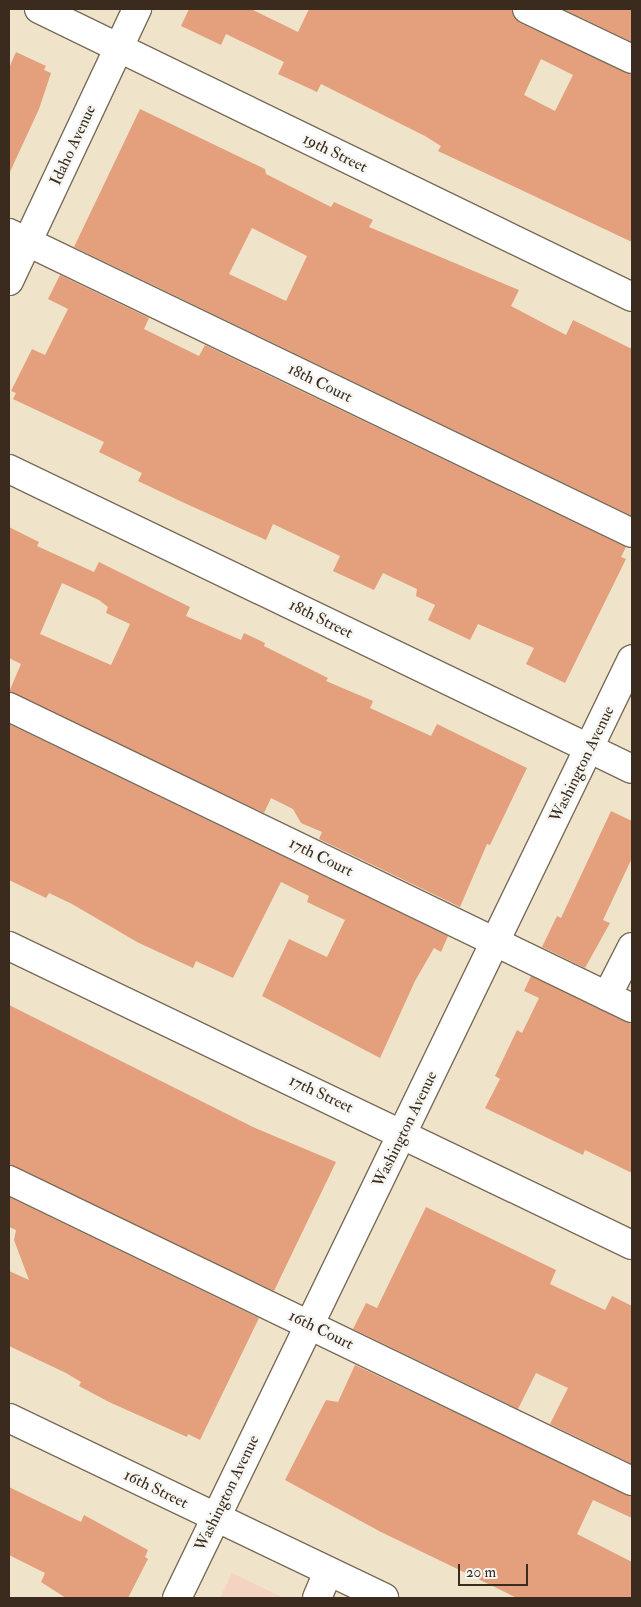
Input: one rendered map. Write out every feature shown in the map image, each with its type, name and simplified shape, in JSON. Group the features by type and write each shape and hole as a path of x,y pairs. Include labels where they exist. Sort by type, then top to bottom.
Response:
{"street":[{"name":"19th Street","path":"38,9 632,297"},
{"name":"Idaho Avenue","path":"9,281 18,237 137,9"},
{"path":"527,9 632,59"},
{"name":"18th Court","path":"18,237 632,533"},
{"name":"18th Street","path":"9,470 632,769"},
{"name":"Washington Avenue","path":"177,1598 404,1134 632,659"},
{"name":"17th Court","path":"9,707 632,1008"},
{"name":"17th Street","path":"9,946 632,1245"},
{"path":"607,996 632,947"},
{"name":"16th Court","path":"9,1180 632,1481"},
{"name":"16th Street","path":"9,1418 384,1598"},
{"path":"317,1598 328,1572"}],"shaded area":[{"path":"232,1573 284,1598 220,1598"}],"building":[{"path":"189,9 251,9 298,32 309,9 512,9 514,17 520,23 632,74 632,242 438,151 441,146 425,136 321,84 317,92 278,74 284,62 226,34 221,45 181,26","holes":["541,59 573,75 555,111 524,95"]},
{"path":"563,9 632,9 632,42"},
{"path":"16,52 46,66 44,70 51,73 39,109 9,174 9,68"},
{"path":"140,109 265,169 266,174 331,207 334,202 373,220 369,227 519,290 511,306 566,335 573,320 632,349 632,516 74,247","holes":["252,228 307,256 286,301 229,274"]},
{"path":"60,275 149,318 144,329 199,356 205,345 626,547 621,557 626,559 565,683 526,664 534,648 478,624 470,640 428,620 435,605 416,596 417,589 383,573 374,590 333,571 340,556 273,524 266,540 180,501 138,481 142,473 99,452 104,442 13,399 16,393 11,391 32,349 45,355 68,309 48,299"},
{"path":"9,527 39,542 37,546 94,572 99,562 190,607 186,616 241,640 244,633 265,643 264,646 328,678 326,681 373,701 370,708 431,736 437,724 527,768 490,845 487,844 460,907 319,839 322,832 301,823 293,809 271,798 264,813 9,692 21,664 9,658","holes":["62,583 99,600 108,607 106,613 130,624 111,665 40,634"]},
{"path":"9,724 448,936 441,952 434,948 415,981 380,1058 262,996 289,939 327,957 345,920 307,902 309,896 281,882 233,978 196,961 193,968 137,942 72,904 49,893 46,898 9,880"},
{"path":"611,811 632,821 632,858 603,920 610,923 585,968 542,947 557,916 561,918"},
{"path":"531,976 632,1024 632,1173 585,1150 583,1155 485,1108 500,1079 495,1076 517,1030 522,1033 539,998 524,991"},
{"path":"9,1005 253,1127 336,1162 274,1291 9,1165"},
{"path":"9,1197 259,1318 200,1440 188,1434 187,1437 109,1402 79,1386 81,1382 66,1373 9,1346 9,1271 29,1280 14,1240 16,1230 9,1227"},
{"path":"426,1207 556,1270 550,1284 605,1310 612,1296 632,1306 632,1464 550,1424 568,1388 536,1373 518,1409 353,1329 366,1303 377,1308"},
{"path":"355,1365 632,1496 632,1518 593,1500 577,1534 632,1562 632,1598 517,1598 381,1532 285,1480 326,1400 338,1402"},
{"path":"9,1487 81,1522 84,1515 148,1550 145,1557 148,1559 128,1598 66,1598 41,1582 45,1573 9,1555"}]}
